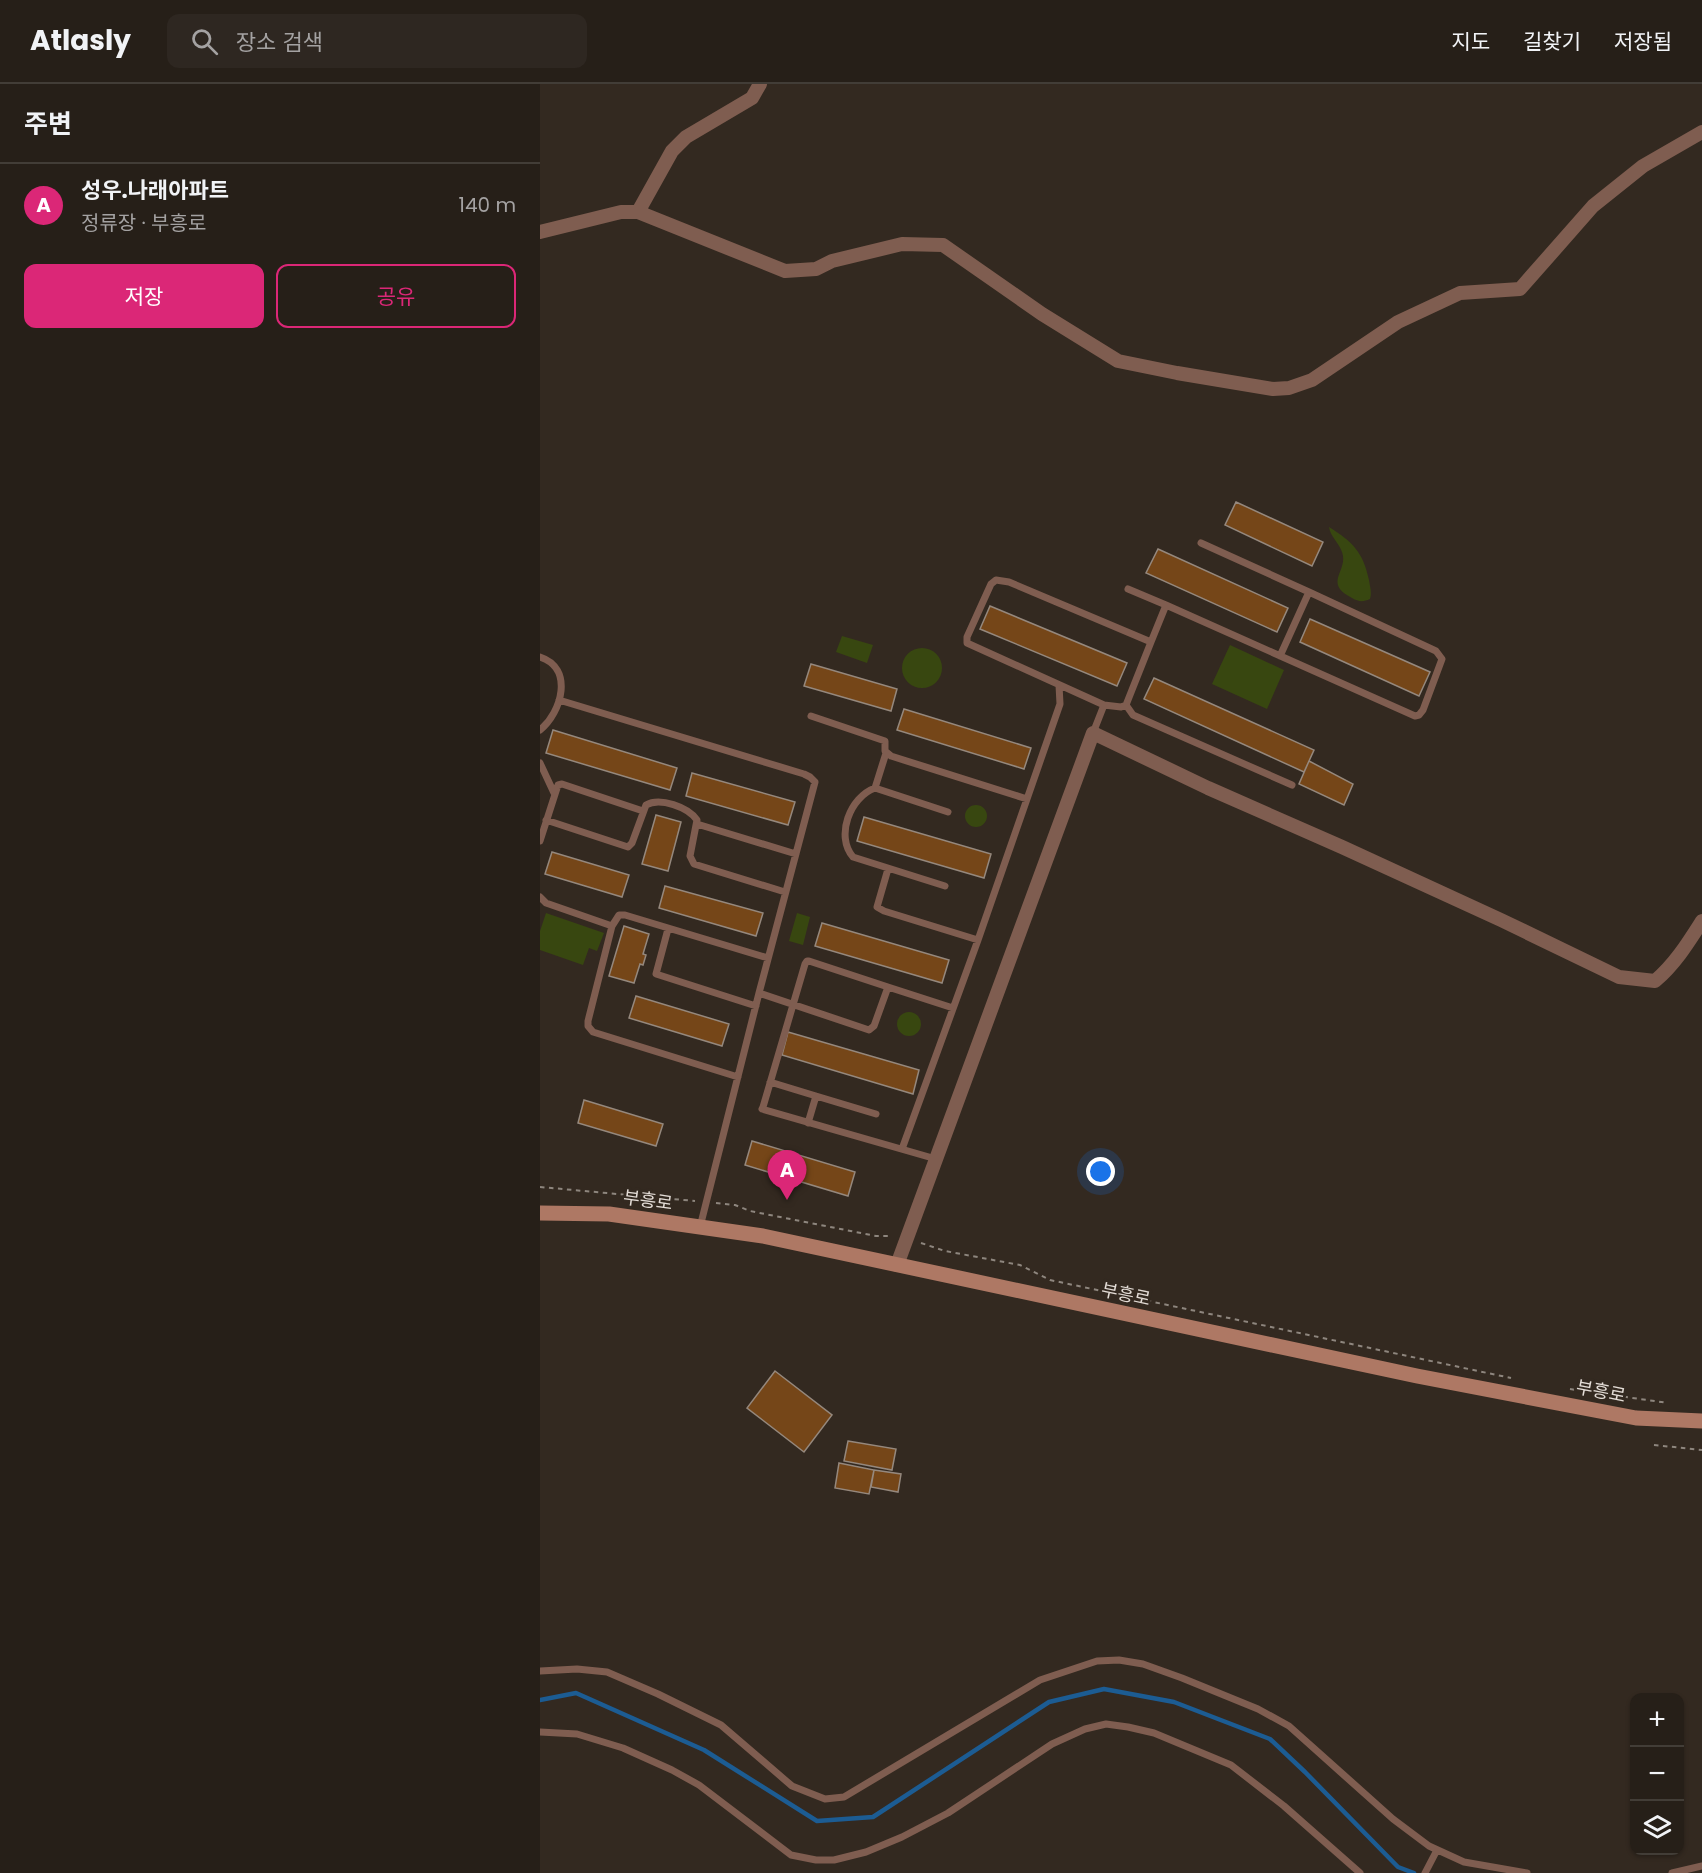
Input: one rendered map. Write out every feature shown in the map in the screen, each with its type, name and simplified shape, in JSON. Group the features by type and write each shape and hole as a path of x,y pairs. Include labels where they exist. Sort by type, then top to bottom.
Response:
{"main road":[{"name":"부흥로","path":"540,1213 609,1214 763,1236 1417,1376 1636,1418 1702,1422"}],"street":[{"path":"638,212 672,150 686,137 752,99 760,84"},
{"path":"540,232 621,212 638,212 784,271 816,269 832,261 902,244 943,246 1042,314 1118,361 1273,389 1289,388 1312,380 1398,322 1460,293 1520,289 1593,206 1643,166 1702,132"},
{"path":"897,1265 1093,733 1208,788 1501,920 1619,977 1655,981 1678,957 1702,921"}],"lane":[{"path":"1128,589 1411,715 1419,716 1441,663 1442,657 1439,653 1201,543"},
{"path":"1151,642 1009,582 996,580 989,588 967,637 967,643 1059,685 1104,705 1121,707 1126,705 1166,605"},
{"path":"1280,656 1309,592"},
{"path":"540,657 550,660 558,670 561,682 559,700 552,716 540,730"},
{"path":"902,1149 1060,704 1059,685"},
{"path":"559,700 810,777 815,782 700,1227"},
{"path":"1093,733 1104,705"},
{"path":"1126,705 1133,715 1292,785"},
{"path":"811,716 885,741 883,748 886,753 1027,799"},
{"path":"875,788 886,753"},
{"path":"540,763 554,793"},
{"path":"540,841 558,785 562,784 643,812"},
{"path":"945,886 854,857 845,841 846,827 855,802 865,792 875,788 948,812"},
{"path":"546,820 628,847 632,843 646,805 652,802 670,805 691,813 697,819 698,824 690,856 694,864 785,892"},
{"path":"698,824 796,854"},
{"path":"888,869 877,907 978,940"},
{"path":"540,897 546,903 612,926"},
{"path":"738,1077 593,1032 588,1021 612,926 619,915 768,958"},
{"path":"668,929 656,974 756,1006"},
{"path":"936,1159 763,1110 762,1107 806,964 809,961 953,1008"},
{"path":"759,993 869,1030 874,1026 888,987"},
{"path":"770,1082 876,1114"},
{"path":"808,1123 816,1096"},
{"path":"540,1671 577,1668 607,1672 658,1694 721,1725 792,1786 825,1799 844,1797 1040,1680 1097,1661 1119,1660 1143,1664 1258,1709 1289,1726 1393,1819 1429,1846 1464,1862 1527,1873"},
{"path":"540,1732 577,1734 623,1748 699,1785 791,1856 834,1860 866,1852 902,1837 948,1813 1052,1744 1085,1729 1106,1724 1128,1727 1154,1733 1231,1765 1284,1806 1360,1873"},
{"path":"1425,1873 1437,1850"},
{"path":"1672,1873 1702,1866"}],"path":[{"path":"540,1187 735,1205 750,1211 876,1236 887,1235 945,1251 1020,1265 1050,1280 1513,1378"},
{"path":"1566,1388 1678,1405"},
{"path":"1654,1445 1702,1450"}],"green space":[{"path":"1329,527 1351,543 1364,562 1371,592 1370,599 1357,600 1339,587 1337,582 1343,559 1342,552"},
{"path":"842,636 873,645 867,663 836,652"},
{"path":"1230,645 1284,670 1267,709 1212,684"},
{"path":"922,648 936,654 942,668 936,682 922,688 908,682 902,668 908,654"},
{"path":"976,805 984,808 987,816 984,824 976,827 968,824 965,816 968,808"},
{"path":"546,913 604,933 597,951 589,948 583,965 540,950 540,931"},
{"path":"797,913 810,917 803,945 789,941"},
{"path":"909,1012 918,1015 921,1024 918,1033 909,1036 900,1033 897,1024 900,1015"}],"building":[{"path":"1236,502 1323,542 1312,566 1225,525"},
{"path":"1158,549 1288,608 1277,632 1146,573"},
{"path":"990,606 1127,663 1117,686 980,629"},
{"path":"1310,619 1430,672 1419,696 1300,642"},
{"path":"811,664 897,689 891,711 804,686"},
{"path":"1154,678 1314,750 1304,772 1144,699"},
{"path":"904,709 1031,748 1024,769 897,730"},
{"path":"553,730 677,768 670,790 546,753"},
{"path":"1309,761 1353,784 1344,805 1299,784"},
{"path":"692,773 795,802 788,825 686,796"},
{"path":"656,815 681,822 668,871 642,864"},
{"path":"864,817 991,854 984,878 857,841"},
{"path":"552,852 629,875 622,897 545,874"},
{"path":"665,886 763,913 756,936 659,908"},
{"path":"822,923 949,960 942,983 815,946"},
{"path":"624,926 649,934 643,954 646,955 643,965 640,964 634,983 609,976"},
{"path":"636,996 729,1024 722,1046 629,1018"},
{"path":"788,1032 919,1070 913,1094 782,1055"},
{"path":"584,1100 663,1124 656,1146 578,1123"},
{"path":"752,1141 855,1172 848,1196 745,1165"},
{"path":"775,1371 832,1415 804,1452 747,1408"},
{"path":"848,1441 896,1449 892,1470 844,1461"},
{"path":"839,1463 874,1470 869,1494 835,1488"},
{"path":"874,1470 901,1474 898,1492 871,1487"}],"waterway":[{"path":"540,1700 576,1693 704,1750 817,1821 873,1817 1049,1702 1104,1689 1174,1702 1270,1739 1398,1867 1414,1873"}],"place":[{"name":"성우.나래아파트","path":"787,1200"}]}
